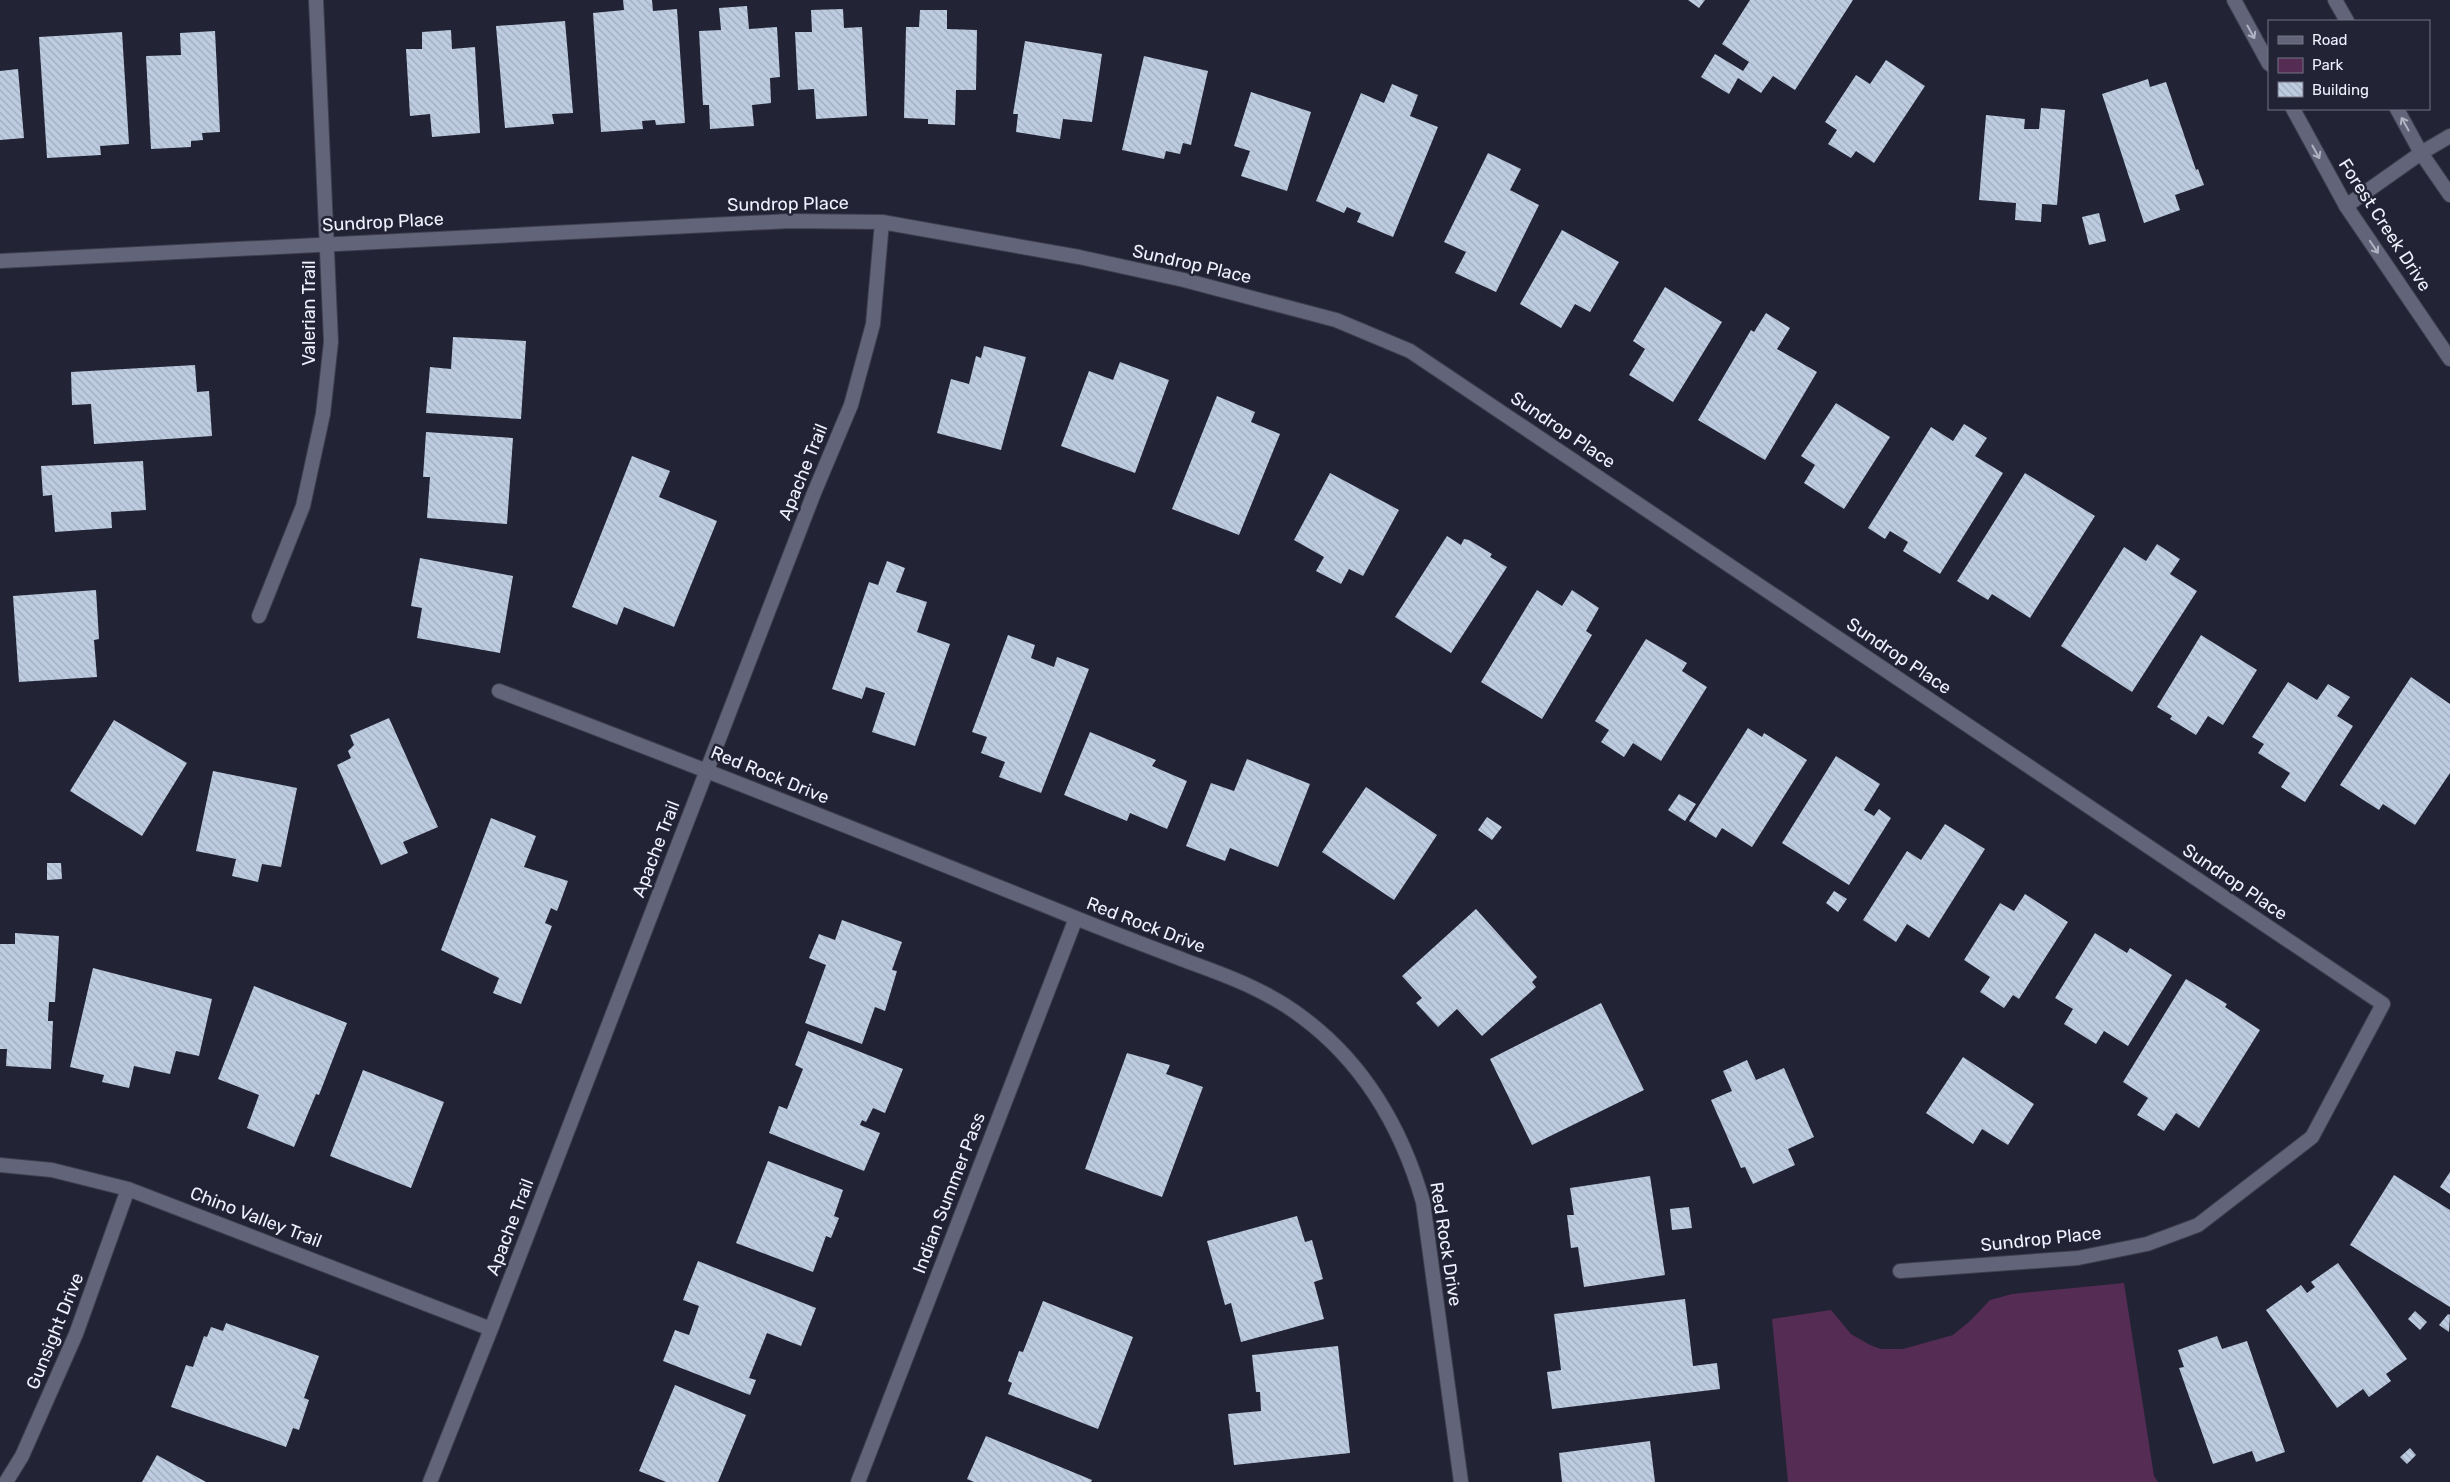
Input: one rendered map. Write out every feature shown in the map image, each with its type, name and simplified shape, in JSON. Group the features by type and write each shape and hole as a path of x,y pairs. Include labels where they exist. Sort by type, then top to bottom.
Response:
{"street":[{"name":"Valerian Trail","path":"259,616 303,506 323,414 331,342 316,0"},
{"path":"2234,0 2268,62"},
{"path":"2335,0 2346,20"},
{"name":"Forest Creek Drive","path":"2294,110 2346,206 2450,359"},
{"path":"2397,110 2421,153 2450,195"},
{"path":"2346,206 2421,153 2450,136"},
{"name":"Sundrop Place","path":"0,261 790,221 882,222 1079,257 1184,280 1336,320 1410,351 2383,1004 2312,1137 2198,1224 2147,1244 2078,1258 1900,1271"},
{"name":"Apache Trail","path":"430,1482 814,493 851,405 873,324 882,222"},
{"name":"Red Rock Drive","path":"499,691 707,770 1076,918 1247,983 1301,1016 1326,1037 1370,1086 1387,1112 1414,1171 1423,1202 1462,1482"},
{"name":"Indian Summer Pass","path":"858,1482 1076,918"},
{"name":"Chino Valley Trail","path":"0,1165 52,1170 128,1189 491,1329"},
{"name":"Gunsight Drive","path":"6,1482 22,1456 76,1334 128,1189"}],"green space":[{"path":"2124,1283 2154,1476 2158,1482 1788,1482 1772,1319 1831,1310 1851,1334 1870,1345 1881,1349 1903,1349 1953,1335 1970,1321 1990,1300 2012,1294"}],"building":[{"path":"623,0 652,0 653,11 677,9 685,123 656,125 655,120 642,121 643,129 601,132 593,13 624,10"},
{"path":"1688,0 1705,0 1699,8"},
{"path":"1750,0 1853,0 1795,90 1773,76 1761,93 1738,78 1729,94 1701,77 1715,54 1743,71 1749,62 1722,44"},
{"path":"747,6 749,29 777,27 780,77 770,78 771,103 752,105 754,126 710,129 709,105 703,105 699,31 721,30 719,8"},
{"path":"843,9 844,28 862,27 867,116 816,119 814,89 798,90 795,32 812,32 811,10"},
{"path":"920,10 947,10 947,29 977,30 976,90 956,90 955,125 928,124 928,119 904,118 906,27 919,27"},
{"path":"565,21 573,113 552,114 554,124 505,128 496,26"},
{"path":"451,30 452,49 475,47 480,133 432,137 430,114 410,116 406,49 422,49 422,32"},
{"path":"215,31 220,132 202,133 203,140 191,141 191,147 151,149 146,56 181,55 180,33"},
{"path":"122,32 129,144 100,146 101,155 47,158 39,37"},
{"path":"1025,41 1102,54 1092,122 1063,119 1060,139 1016,132 1018,114 1013,114"},
{"path":"1144,56 1208,71 1191,145 1183,143 1180,154 1166,151 1164,159 1122,150"},
{"path":"1886,60 1925,86 1874,163 1856,151 1851,158 1828,144 1837,130 1825,122 1856,75 1870,84"},
{"path":"18,69 24,138 0,140 0,71"},
{"path":"2148,79 2150,87 2166,82 2196,170 2198,169 2204,185 2175,195 2180,210 2144,223 2102,94"},
{"path":"1392,84 1418,95 1410,116 1438,127 1393,237 1357,222 1361,213 1347,207 1344,213 1316,201 1361,93 1384,103"},
{"path":"1251,92 1311,112 1287,191 1241,176 1250,151 1234,146"},
{"path":"2041,108 2065,110 2057,205 2042,204 2041,222 2015,220 2016,203 1979,200 1986,115 2025,119 2024,129 2039,129"},
{"path":"1488,153 1521,169 1510,190 1539,205 1496,292 1455,273 1466,252 1444,242"},
{"path":"2099,213 2106,241 2089,245 2082,217"},
{"path":"1562,230 1619,262 1590,312 1575,304 1561,328 1520,304"},
{"path":"1665,287 1722,322 1673,402 1629,375 1645,349 1633,341"},
{"path":"1766,313 1790,328 1777,349 1817,372 1765,460 1698,420 1751,330 1754,332"},
{"path":"453,337 526,341 521,419 426,413 430,367 451,369"},
{"path":"984,346 1026,357 1001,450 937,433 951,379 969,384 976,356 981,358"},
{"path":"1120,362 1169,380 1135,473 1061,446 1089,371 1113,380"},
{"path":"195,365 197,392 209,391 212,436 94,444 91,404 72,405 71,372"},
{"path":"1217,396 1255,412 1251,422 1280,434 1239,535 1172,509"},
{"path":"1836,403 1890,437 1844,509 1804,483 1815,465 1801,456"},
{"path":"1964,424 1987,438 1975,456 2003,473 1940,574 1903,551 1908,542 1890,531 1885,539 1868,528 1931,427 1953,441"},
{"path":"426,432 513,438 507,524 427,518 430,477 423,477"},
{"path":"632,456 670,471 659,497 717,521 674,627 624,607 617,625 572,607"},
{"path":"143,461 146,510 111,512 112,528 55,532 52,495 43,496 41,466"},
{"path":"1330,473 1399,510 1363,576 1349,569 1341,584 1316,571 1324,557 1294,540"},
{"path":"2025,473 2095,516 2030,618 1992,594 1988,600 1957,581"},
{"path":"1447,536 1461,545 1464,539 1469,540 1492,554 1490,557 1507,567 1451,653 1395,617"},
{"path":"2157,544 2180,559 2170,574 2197,591 2132,692 2061,646 2124,547 2146,561"},
{"path":"420,558 513,576 500,653 417,638 422,608 411,606"},
{"path":"887,561 905,568 896,592 927,602 917,632 950,644 915,746 872,732 885,693 866,687 862,699 832,689 869,582 878,585"},
{"path":"96,590 99,639 94,640 97,677 19,682 13,596"},
{"path":"1537,590 1562,606 1572,590 1599,608 1586,631 1592,635 1542,719 1481,682"},
{"path":"1008,635 1035,645 1031,658 1054,667 1057,657 1089,669 1041,793 999,777 1005,762 981,753 987,737 972,732"},
{"path":"2201,635 2257,670 2223,725 2208,716 2196,735 2170,719 2172,716 2157,707"},
{"path":"1646,639 1687,663 1682,671 1707,687 1661,761 1633,743 1624,757 1601,742 1609,730 1595,721"},
{"path":"2411,677 2450,704 2450,773 2415,825 2383,804 2379,810 2340,785"},
{"path":"2288,682 2317,700 2328,684 2350,697 2337,716 2353,726 2305,802 2281,787 2290,773 2258,753 2264,744 2252,737"},
{"path":"389,718 438,827 403,842 408,853 381,865 337,765 351,758 348,751 354,745 350,735"},
{"path":"114,720 187,763 142,836 70,791"},
{"path":"1748,728 1762,737 1764,733 1807,760 1752,847 1722,828 1716,838 1689,821"},
{"path":"1090,732 1156,760 1152,766 1187,781 1167,829 1130,813 1127,821 1064,795"},
{"path":"1836,756 1880,784 1864,810 1874,816 1879,809 1891,818 1849,885 1782,843"},
{"path":"1247,759 1310,784 1278,867 1230,848 1225,861 1186,846 1211,783 1234,791"},
{"path":"213,771 297,788 281,867 262,864 258,882 232,876 236,859 196,851"},
{"path":"1366,787 1437,835 1394,900 1322,852"},
{"path":"1679,794 1696,804 1685,821 1668,810"},
{"path":"1487,817 1502,827 1492,840 1478,830"},
{"path":"491,818 536,836 524,867 568,881 557,911 551,908 545,923 552,926 521,1004 493,993 499,978 441,950"},
{"path":"1945,824 1985,849 1929,938 1907,924 1896,942 1863,920 1907,851 1921,860"},
{"path":"47,863 61,863 62,879 47,880"},
{"path":"1834,891 1847,899 1838,912 1826,903"},
{"path":"2025,894 2068,922 2019,999 2013,995 2004,1008 1980,992 1990,977 1964,960 2000,903 2014,911"},
{"path":"1476,909 1537,977 1532,982 1536,987 1482,1036 1457,1009 1438,1027 1416,1003 1422,998 1402,976"},
{"path":"842,920 902,942 892,970 897,971 885,1011 875,1007 862,1044 805,1023 826,965 809,958 819,934 835,940"},
{"path":"15,933 59,936 55,1002 49,1002 48,1021 53,1021 51,1069 6,1066 7,1049 0,1049 0,944 15,944"},
{"path":"2095,933 2127,953 2130,948 2172,975 2128,1046 2104,1031 2096,1044 2064,1024 2073,1009 2055,998"},
{"path":"93,968 212,999 199,1056 176,1051 170,1074 134,1066 129,1088 102,1082 104,1075 70,1067"},
{"path":"2186,979 2227,1004 2225,1007 2260,1030 2199,1128 2176,1113 2164,1131 2137,1115 2148,1098 2123,1082"},
{"path":"254,986 347,1023 319,1095 316,1094 294,1147 247,1128 259,1095 218,1079"},
{"path":"1601,1003 1644,1090 1532,1145 1490,1059"},
{"path":"808,1031 903,1069 885,1113 873,1108 866,1122 862,1120 860,1125 880,1133 864,1171 769,1133 779,1106 787,1109 803,1069 795,1065"},
{"path":"1127,1053 1170,1065 1166,1074 1203,1087 1162,1197 1085,1169"},
{"path":"1963,1057 2034,1104 2008,1145 1982,1129 1973,1144 1926,1113"},
{"path":"1747,1060 1756,1080 1784,1068 1814,1137 1788,1149 1795,1165 1753,1184 1745,1167 1741,1168 1711,1100 1732,1091 1723,1071"},
{"path":"363,1070 444,1102 411,1188 330,1156"},
{"path":"768,1161 843,1190 834,1216 839,1218 831,1238 826,1236 813,1272 736,1243"},
{"path":"2450,1172 2450,1194 2440,1187"},
{"path":"2394,1175 2450,1210 2450,1307 2350,1245"},
{"path":"1650,1176 1665,1275 1584,1287 1578,1247 1571,1248 1567,1215 1574,1215 1570,1188"},
{"path":"1689,1207 1692,1228 1672,1230 1670,1209"},
{"path":"1297,1216 1305,1242 1312,1240 1323,1279 1314,1282 1324,1319 1241,1342 1231,1303 1225,1305 1207,1241"},
{"path":"698,1261 816,1308 801,1346 767,1333 749,1378 756,1380 750,1395 663,1361 675,1330 689,1335 699,1306 683,1300"},
{"path":"2338,1263 2407,1359 2386,1374 2391,1381 2369,1397 2363,1389 2337,1408 2266,1310 2301,1285 2307,1293 2315,1287 2311,1282"},
{"path":"1685,1299 1693,1366 1717,1363 1720,1389 1552,1409 1547,1372 1561,1370 1554,1314"},
{"path":"1043,1301 1133,1337 1098,1429 1008,1394 1012,1383 1008,1381 1019,1351 1023,1352"},
{"path":"2415,1311 2427,1322 2420,1330 2408,1319"},
{"path":"2448,1314 2450,1315 2449,1332 2439,1325"},
{"path":"226,1323 319,1356 304,1398 309,1400 299,1430 293,1428 286,1447 171,1407 186,1365 193,1367 204,1336 207,1337 211,1327 223,1331"},
{"path":"2217,1336 2222,1349 2247,1341 2285,1452 2256,1462 2252,1451 2213,1464 2179,1368 2184,1367 2178,1350"},
{"path":"1338,1346 1350,1453 1234,1465 1228,1414 1261,1411 1260,1392 1256,1392 1252,1355"},
{"path":"675,1385 746,1415 718,1482 666,1482 639,1471"},
{"path":"986,1436 1092,1480 1091,1482 974,1482 967,1479"},
{"path":"1650,1441 1655,1482 1562,1482 1559,1453"},
{"path":"2410,1448 2416,1455 2407,1464 2400,1457"},
{"path":"157,1455 206,1482 142,1482"}]}
